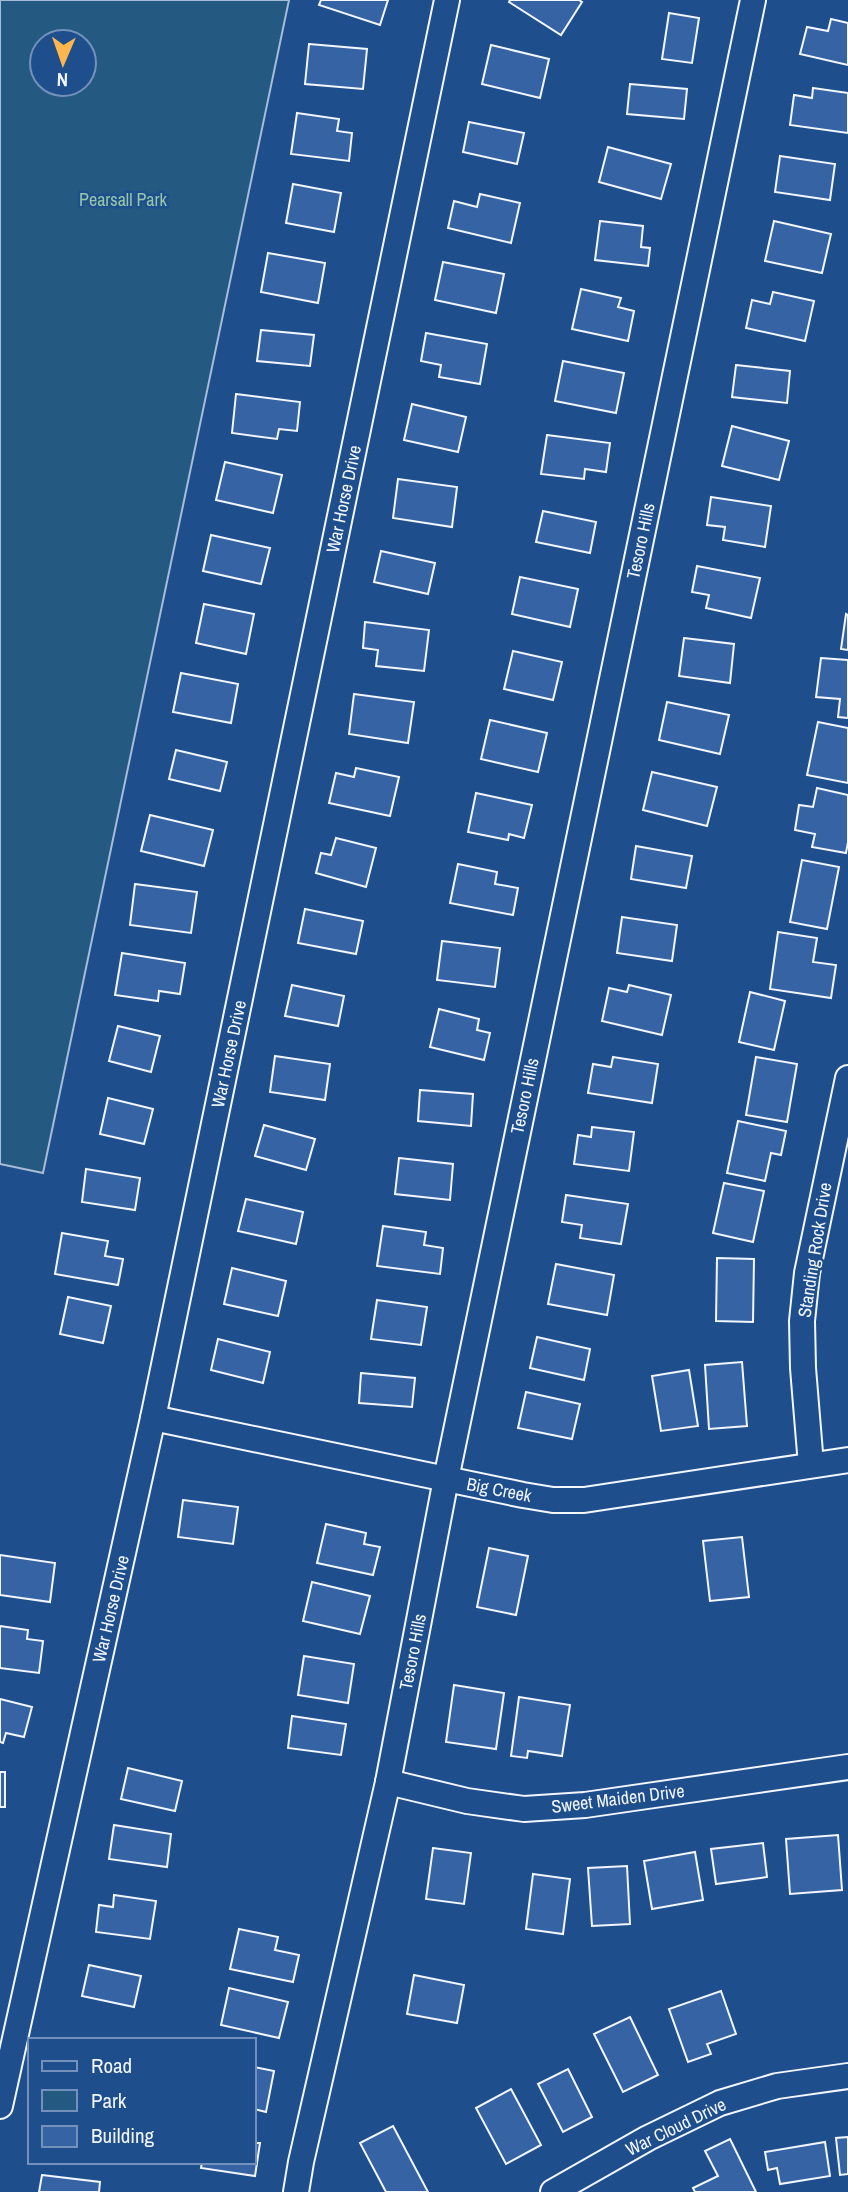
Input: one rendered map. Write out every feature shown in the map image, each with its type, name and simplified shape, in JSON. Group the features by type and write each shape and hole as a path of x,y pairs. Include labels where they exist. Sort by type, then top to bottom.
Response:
{"street":[{"name":"War Horse Drive","path":"0,2106 153,1418 447,0"},
{"name":"Tesoro Hills","path":"296,2192 388,1782 446,1479 753,0"},
{"name":"Standing Rock Drive","path":"811,1465 803,1368 807,1273 848,1078"},
{"name":"Big Creek","path":"153,1418 553,1500 584,1500 848,1460"},
{"name":"Sweet Maiden Drive","path":"388,1782 467,1801 524,1808 585,1805 848,1767"},
{"name":"War Cloud Drive","path":"553,2192 648,2138 720,2102 777,2086 848,2076"}],"green space":[{"name":"Pearsall Park","path":"0,0 289,0 43,1173 0,1164"}],"building":[{"path":"321,0 388,0 380,25 319,5"},
{"path":"509,2 582,2 561,35"},
{"path":"669,13 699,18 692,63 662,59"},
{"path":"831,19 848,23 848,65 800,54 807,27 828,31"},
{"path":"309,44 367,49 363,89 305,84"},
{"path":"491,45 549,59 540,98 482,84"},
{"path":"630,84 687,89 684,119 627,114"},
{"path":"813,88 848,93 848,133 790,125 794,95 812,98"},
{"path":"297,113 339,119 337,131 352,133 349,161 291,154"},
{"path":"469,122 524,133 517,164 463,152"},
{"path":"608,147 671,164 661,199 599,182"},
{"path":"780,156 835,164 830,200 775,192"},
{"path":"293,184 341,193 334,232 286,223"},
{"path":"480,194 520,203 511,243 448,228 454,201 477,207"},
{"path":"600,221 643,226 641,247 650,248 648,266 595,260"},
{"path":"774,221 831,234 822,273 765,261"},
{"path":"268,253 325,263 318,303 261,292"},
{"path":"443,262 504,274 496,313 435,300"},
{"path":"581,289 621,298 618,307 634,311 628,341 572,329"},
{"path":"773,292 814,301 805,341 746,328 752,300 770,304"},
{"path":"261,330 314,335 310,366 257,361"},
{"path":"426,333 487,344 480,384 439,377 441,365 421,361"},
{"path":"563,361 624,373 616,413 555,401"},
{"path":"736,365 790,371 787,403 732,397"},
{"path":"236,394 300,402 297,431 279,429 277,439 232,433"},
{"path":"412,404 466,417 458,452 404,440"},
{"path":"732,426 789,441 779,480 722,466"},
{"path":"547,435 610,443 606,472 585,469 584,479 541,474"},
{"path":"225,462 282,475 273,513 216,500"},
{"path":"398,479 457,487 452,527 393,518"},
{"path":"711,497 771,506 765,547 723,540 725,527 707,525"},
{"path":"543,511 596,522 590,553 536,542"},
{"path":"211,535 270,548 261,584 203,571"},
{"path":"381,551 435,563 428,594 374,582"},
{"path":"697,566 760,578 751,618 706,608 709,595 692,592"},
{"path":"520,577 578,589 570,627 512,614"},
{"path":"204,604 254,614 246,654 196,643"},
{"path":"846,614 848,615 848,650 841,649"},
{"path":"365,622 429,630 424,671 376,666 378,650 363,648"},
{"path":"684,638 734,644 730,683 679,676"},
{"path":"513,651 562,662 553,700 504,689"},
{"path":"821,658 848,660 848,718 838,717 840,699 816,697"},
{"path":"181,673 238,684 231,723 173,712"},
{"path":"354,694 414,702 408,743 349,734"},
{"path":"667,702 729,715 720,754 659,740"},
{"path":"490,720 547,733 538,772 481,759"},
{"path":"818,722 848,728 848,783 807,775"},
{"path":"176,750 227,762 220,791 169,779"},
{"path":"356,768 399,777 390,816 329,803 336,773 354,777"},
{"path":"652,772 717,787 707,826 643,810"},
{"path":"817,788 848,795 846,853 812,847 815,834 795,830 799,805 813,807"},
{"path":"476,793 532,805 524,838 509,834 508,840 468,832"},
{"path":"150,815 213,830 204,866 141,851"},
{"path":"336,838 376,848 366,887 316,873 321,853 331,855"},
{"path":"636,846 692,856 686,888 631,879"},
{"path":"802,860 839,867 827,929 790,922"},
{"path":"458,864 497,872 495,884 518,888 513,915 450,903"},
{"path":"135,884 197,892 191,933 130,925"},
{"path":"305,909 363,921 356,954 298,943"},
{"path":"622,917 677,925 672,961 617,953"},
{"path":"778,932 817,938 813,962 836,965 831,998 770,989"},
{"path":"442,941 500,948 495,987 437,980"},
{"path":"122,953 185,963 180,994 159,991 158,1001 115,995"},
{"path":"292,985 344,996 338,1026 285,1016"},
{"path":"629,985 671,995 662,1035 602,1021 609,988 627,992"},
{"path":"750,992 785,1001 774,1050 739,1042"},
{"path":"439,1009 479,1019 477,1030 490,1033 484,1060 430,1047"},
{"path":"118,1026 160,1036 151,1072 109,1061"},
{"path":"275,1056 330,1064 325,1100 270,1092"},
{"path":"613,1057 658,1064 652,1103 588,1093 593,1064 611,1067"},
{"path":"756,1057 797,1064 787,1122 746,1115"},
{"path":"420,1090 473,1094 471,1126 418,1121"},
{"path":"108,1098 153,1109 144,1144 100,1134"},
{"path":"738,1121 786,1131 781,1155 771,1153 765,1181 727,1173"},
{"path":"264,1125 315,1139 306,1170 255,1156"},
{"path":"592,1127 634,1132 629,1171 574,1164 578,1135 591,1137"},
{"path":"399,1158 453,1164 450,1200 395,1194"},
{"path":"86,1169 140,1178 135,1210 82,1202"},
{"path":"724,1183 764,1191 753,1242 713,1233"},
{"path":"566,1195 628,1204 621,1244 580,1238 582,1225 562,1222"},
{"path":"246,1199 303,1212 296,1244 238,1231"},
{"path":"383,1226 426,1232 424,1245 443,1248 440,1274 377,1266"},
{"path":"62,1233 108,1241 105,1256 123,1259 118,1285 55,1274"},
{"path":"717,1258 754,1259 753,1322 716,1321"},
{"path":"556,1264 614,1275 607,1315 548,1304"},
{"path":"232,1268 286,1281 278,1316 224,1304"},
{"path":"68,1297 111,1306 103,1343 60,1334"},
{"path":"377,1300 427,1307 421,1345 371,1339"},
{"path":"537,1337 590,1349 584,1380 530,1368"},
{"path":"218,1339 270,1352 263,1383 211,1370"},
{"path":"742,1362 747,1426 709,1429 705,1365"},
{"path":"689,1370 698,1426 661,1431 652,1376"},
{"path":"361,1373 415,1378 412,1407 359,1403"},
{"path":"526,1392 580,1404 572,1439 518,1428"},
{"path":"183,1500 238,1507 233,1544 178,1537"},
{"path":"326,1524 366,1533 364,1544 380,1547 373,1575 317,1563"},
{"path":"742,1537 749,1597 710,1601 703,1541"},
{"path":"489,1548 528,1556 516,1615 477,1607"},
{"path":"0,1555 55,1563 50,1602 0,1595"},
{"path":"312,1582 370,1596 360,1634 303,1621"},
{"path":"0,1626 28,1630 27,1639 43,1641 39,1673 0,1668"},
{"path":"304,1656 354,1664 348,1703 298,1695"},
{"path":"454,1685 504,1693 496,1749 446,1742"},
{"path":"519,1697 570,1705 562,1756 528,1751 527,1758 511,1756"},
{"path":"0,1699 32,1707 24,1737 6,1733 3,1743 0,1742"},
{"path":"292,1716 346,1724 341,1755 288,1748"},
{"path":"128,1768 182,1781 175,1811 121,1799"},
{"path":"0,1772 5,1772 5,1807 0,1807"},
{"path":"114,1825 171,1834 167,1867 109,1859"},
{"path":"838,1835 842,1890 790,1894 786,1839"},
{"path":"763,1843 767,1877 716,1884 711,1849"},
{"path":"433,1848 471,1853 464,1904 426,1899"},
{"path":"695,1852 703,1900 652,1909 644,1861"},
{"path":"627,1866 630,1924 592,1926 588,1868"},
{"path":"533,1874 570,1879 563,1934 526,1929"},
{"path":"114,1895 156,1901 150,1939 96,1932 99,1905 113,1907"},
{"path":"239,1929 278,1937 275,1950 299,1955 293,1982 230,1969"},
{"path":"89,1965 141,1976 134,2007 82,1996"},
{"path":"414,1975 464,1985 457,2023 407,2014"},
{"path":"229,1988 288,2002 279,2038 221,2025"},
{"path":"721,1991 736,2034 707,2044 711,2054 688,2062 669,2009"},
{"path":"630,2017 658,2075 623,2092 594,2034"},
{"path":"256,2067 274,2071 266,2112 256,2110"},
{"path":"568,2069 592,2117 563,2132 538,2084"},
{"path":"511,2089 541,2145 506,2164 476,2108"},
{"path":"393,2126 428,2192 386,2192 360,2143"},
{"path":"848,2137 848,2174 840,2175 836,2138"},
{"path":"730,2139 756,2192 695,2192 693,2188 718,2176 705,2151"},
{"path":"825,2142 830,2176 780,2184 777,2168 768,2170 765,2152"},
{"path":"256,2143 260,2143 255,2176 201,2168 202,2164 256,2164"},
{"path":"42,2175 100,2182 99,2192 39,2192"}]}
